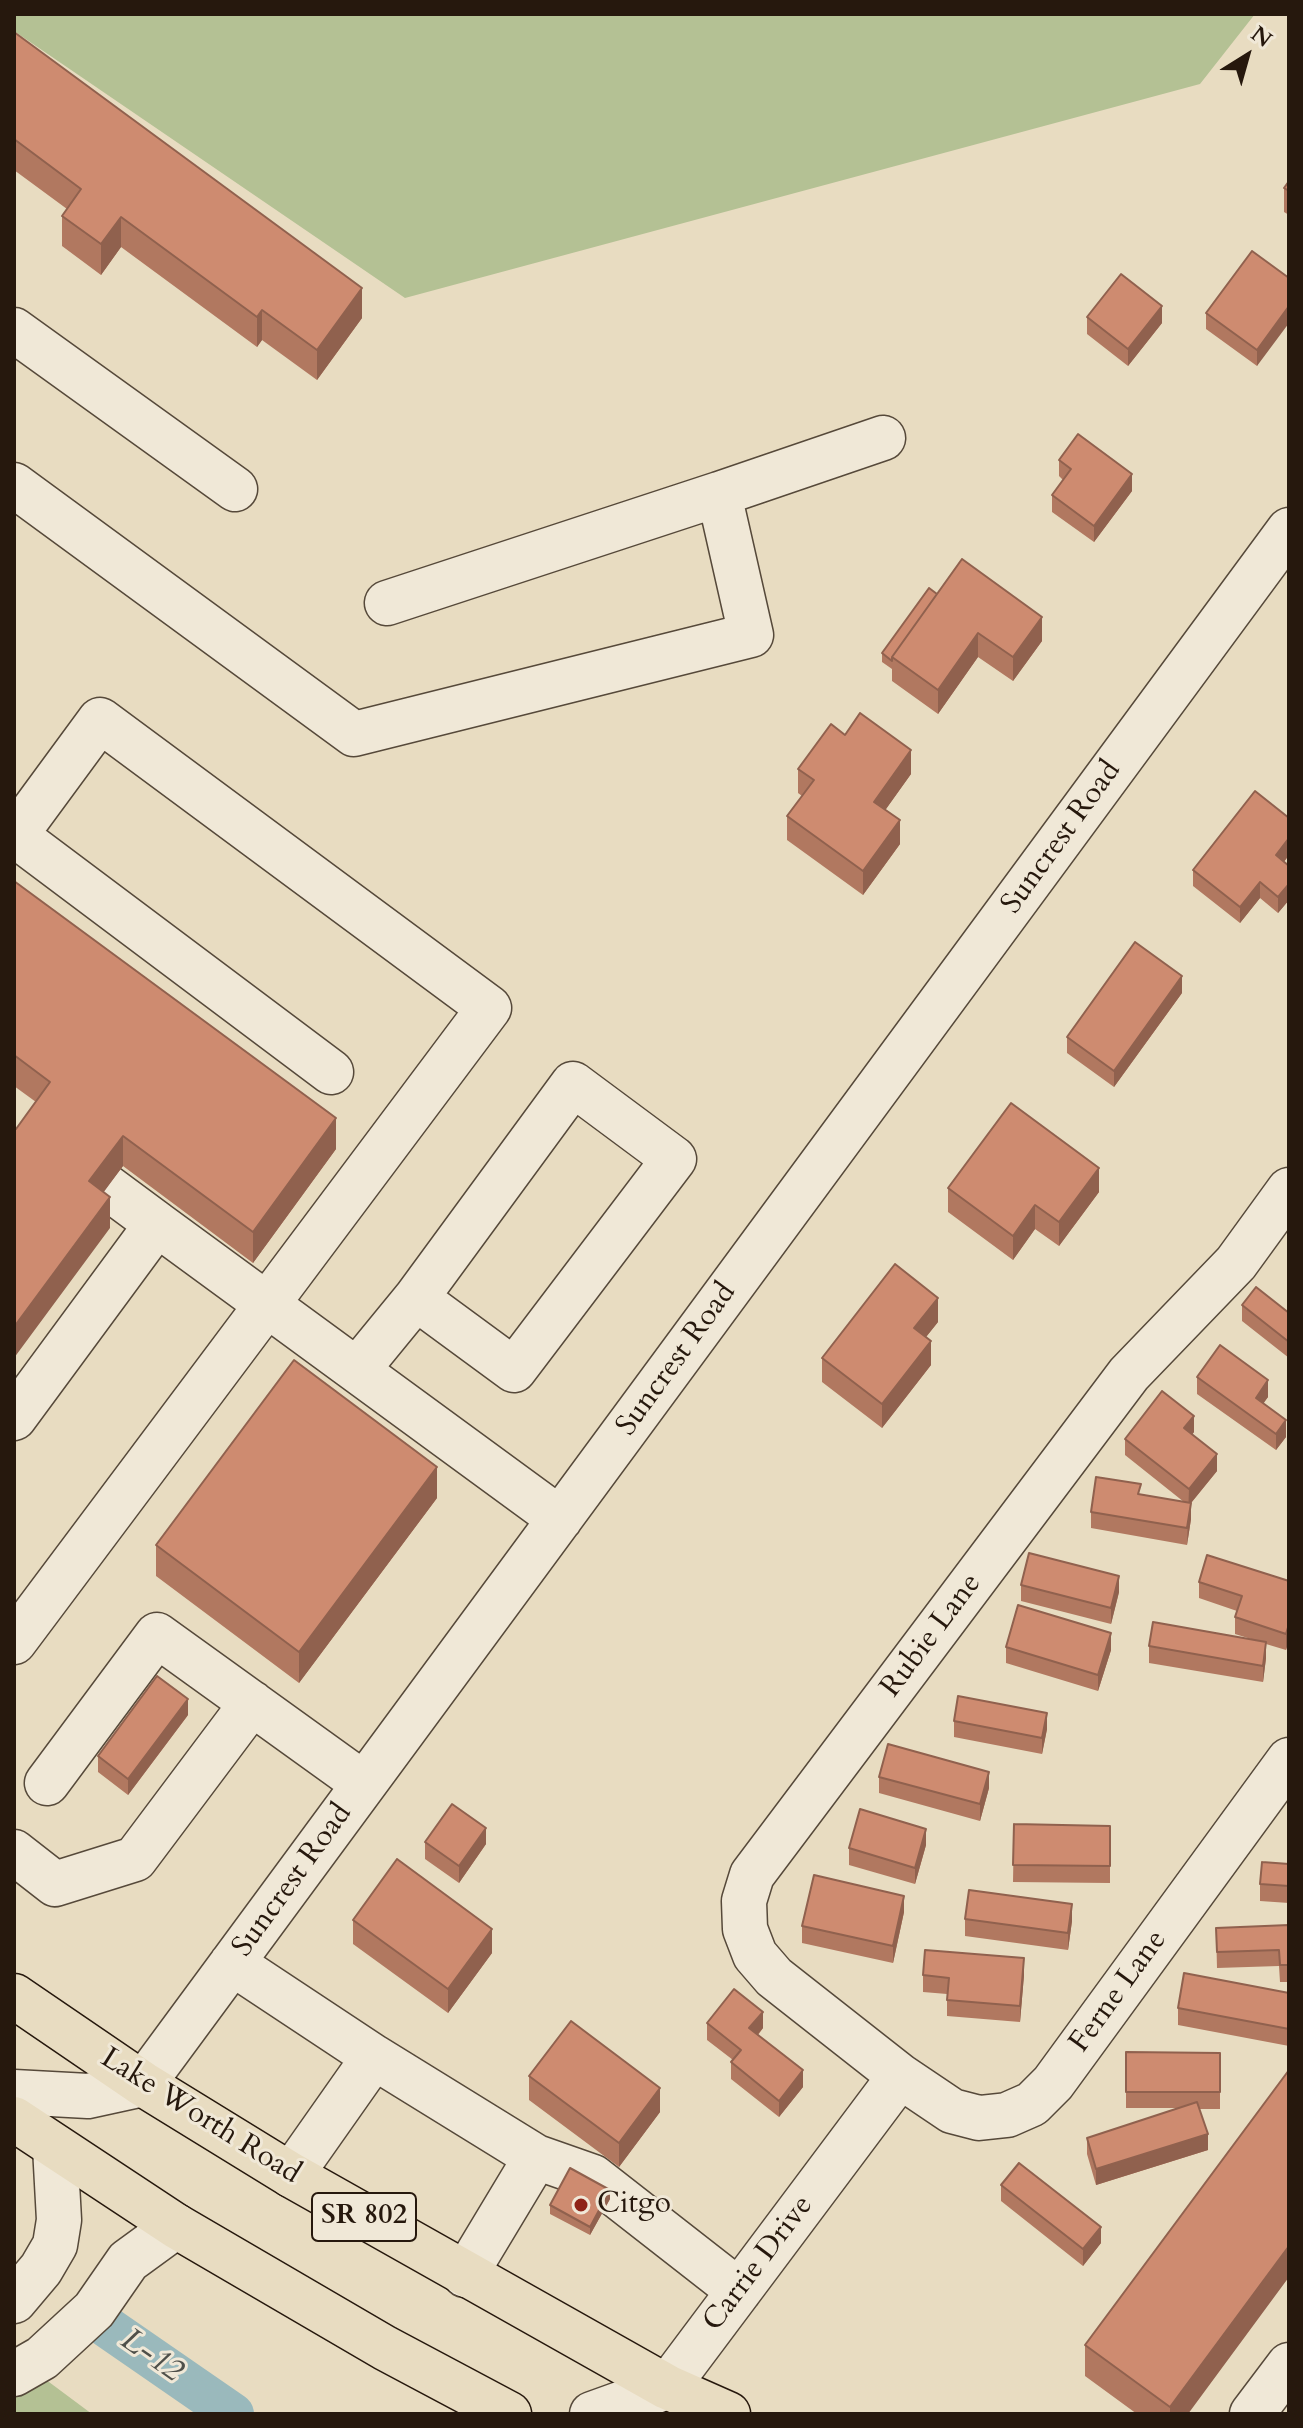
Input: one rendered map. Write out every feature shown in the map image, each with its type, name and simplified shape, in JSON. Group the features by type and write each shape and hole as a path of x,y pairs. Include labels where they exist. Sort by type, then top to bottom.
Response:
{"main road":[{"name":"Lake Worth Road","path":"14,1996 143,2084 291,2175 667,2387 728,2414"},
{"path":"14,2119 176,2226 385,2348 509,2414"}],"street":[{"path":"14,330 235,489"},
{"path":"387,603 883,438"},
{"path":"14,485 354,734 751,635 719,494"},
{"name":"Suncrest Road","path":"143,2084 1289,530"},
{"path":"14,1642 489,1008 100,720 15,836 331,1072"},
{"path":"357,1370 416,1298 573,1084 674,1159 514,1370 416,1298"},
{"path":"107,1187 560,1519"},
{"name":"Rubie Lane","path":"900,2076 774,1977 755,1955 745,1929 744,1915 744,1901 752,1875 1129,1374 1236,1263 1289,1190"},
{"path":"14,1418 157,1224"},
{"path":"47,1783 157,1635 364,1784"},
{"path":"14,1852 55,1884 135,1859 252,1703"},
{"name":"Ferne Lane","path":"900,2076 952,2111 979,2118 1007,2115 1032,2104 1053,2083 1289,1760"},
{"path":"232,1963 374,2057 536,2157 593,2177 739,2291"},
{"path":"291,2175 374,2057"},
{"name":"Carrie Drive","path":"667,2387 900,2076"},
{"path":"14,2092 88,2096 143,2084"},
{"path":"14,2301 41,2269 55,2245 59,2220 55,2147"},
{"path":"465,2275 536,2157"},
{"path":"14,2374 42,2358 94,2310 128,2261 176,2226"},
{"path":"1252,2414 1289,2365"},
{"path":"592,2414 667,2387"}],"green space":[{"path":"14,14 1255,14 1200,84 405,298 14,31"},
{"path":"14,2356 92,2414 14,2414"}],"building":[{"path":"14,32 362,288 317,350 262,310 257,317 121,217 101,244 62,216 81,189 14,139"},
{"path":"1252,251 1289,278 1289,306 1257,350 1206,313"},
{"path":"1121,274 1162,306 1128,349 1087,317"},
{"path":"1078,434 1132,474 1094,526 1052,495 1071,469 1059,460"},
{"path":"962,559 1042,617 1013,657 978,633 938,690 892,657"},
{"path":"929,588 937,594 892,661 882,653"},
{"path":"860,713 911,750 874,802 900,820 863,871 787,816 814,780 798,769 831,724 845,735"},
{"path":"1255,791 1289,818 1289,838 1276,855 1289,866 1289,884 1278,897 1260,882 1240,907 1193,870"},
{"path":"14,881 336,1118 253,1232 123,1136 89,1181 110,1197 14,1327 14,1127 16,1129 50,1082 14,1055"},
{"path":"1135,942 1182,976 1114,1071 1067,1037"},
{"path":"1011,1103 1099,1168 1059,1222 1035,1205 1013,1236 948,1188"},
{"path":"895,1264 938,1298 914,1328 931,1341 882,1404 822,1358"},
{"path":"1256,1287 1289,1313 1289,1342 1242,1305"},
{"path":"1220,1345 1268,1380 1256,1398 1286,1420 1276,1434 1197,1377"},
{"path":"294,1360 437,1467 299,1652 156,1545"},
{"path":"1162,1391 1194,1416 1184,1428 1217,1454 1189,1489 1125,1439"},
{"path":"1096,1477 1141,1484 1138,1494 1191,1503 1187,1528 1091,1512"},
{"path":"1029,1553 1119,1576 1111,1608 1021,1585"},
{"path":"1207,1555 1289,1581 1289,1624 1286,1634 1235,1617 1242,1596 1199,1582"},
{"path":"1018,1605 1111,1633 1098,1675 1006,1647"},
{"path":"1153,1622 1266,1642 1263,1666 1149,1646"},
{"path":"157,1676 188,1699 128,1779 98,1756"},
{"path":"958,1696 1047,1713 1042,1738 954,1721"},
{"path":"888,1744 989,1772 980,1804 879,1777"},
{"path":"452,1804 486,1828 459,1866 425,1842"},
{"path":"860,1809 926,1829 915,1868 849,1848"},
{"path":"1014,1824 1110,1826 1110,1866 1013,1865"},
{"path":"397,1859 492,1929 448,1989 353,1920"},
{"path":"1262,1862 1289,1864 1289,1886 1260,1884"},
{"path":"814,1875 904,1896 893,1946 802,1926"},
{"path":"969,1890 1072,1904 1068,1933 965,1919"},
{"path":"1289,1925 1289,1965 1280,1965 1279,1950 1217,1952 1216,1928"},
{"path":"925,1950 1024,1958 1020,2006 947,2000 949,1978 923,1975"},
{"path":"1184,1973 1289,1993 1289,2029 1178,2008"},
{"path":"734,1989 763,2012 749,2028 803,2070 779,2101 731,2062 741,2050 707,2023"},
{"path":"571,2021 660,2088 619,2143 529,2076"},
{"path":"1126,2052 1220,2053 1220,2092 1126,2092"},
{"path":"1289,2070 1289,2246 1170,2407 1085,2345"},
{"path":"1197,2102 1208,2134 1096,2169 1087,2138"},
{"path":"1019,2163 1101,2227 1083,2249 1001,2185"},
{"path":"570,2168 610,2190 590,2227 550,2205"}],"waterway":[{"name":"L-12","path":"107,2327 233,2414"}],"place":[{"name":"Citgo","path":"581,2205"}]}
